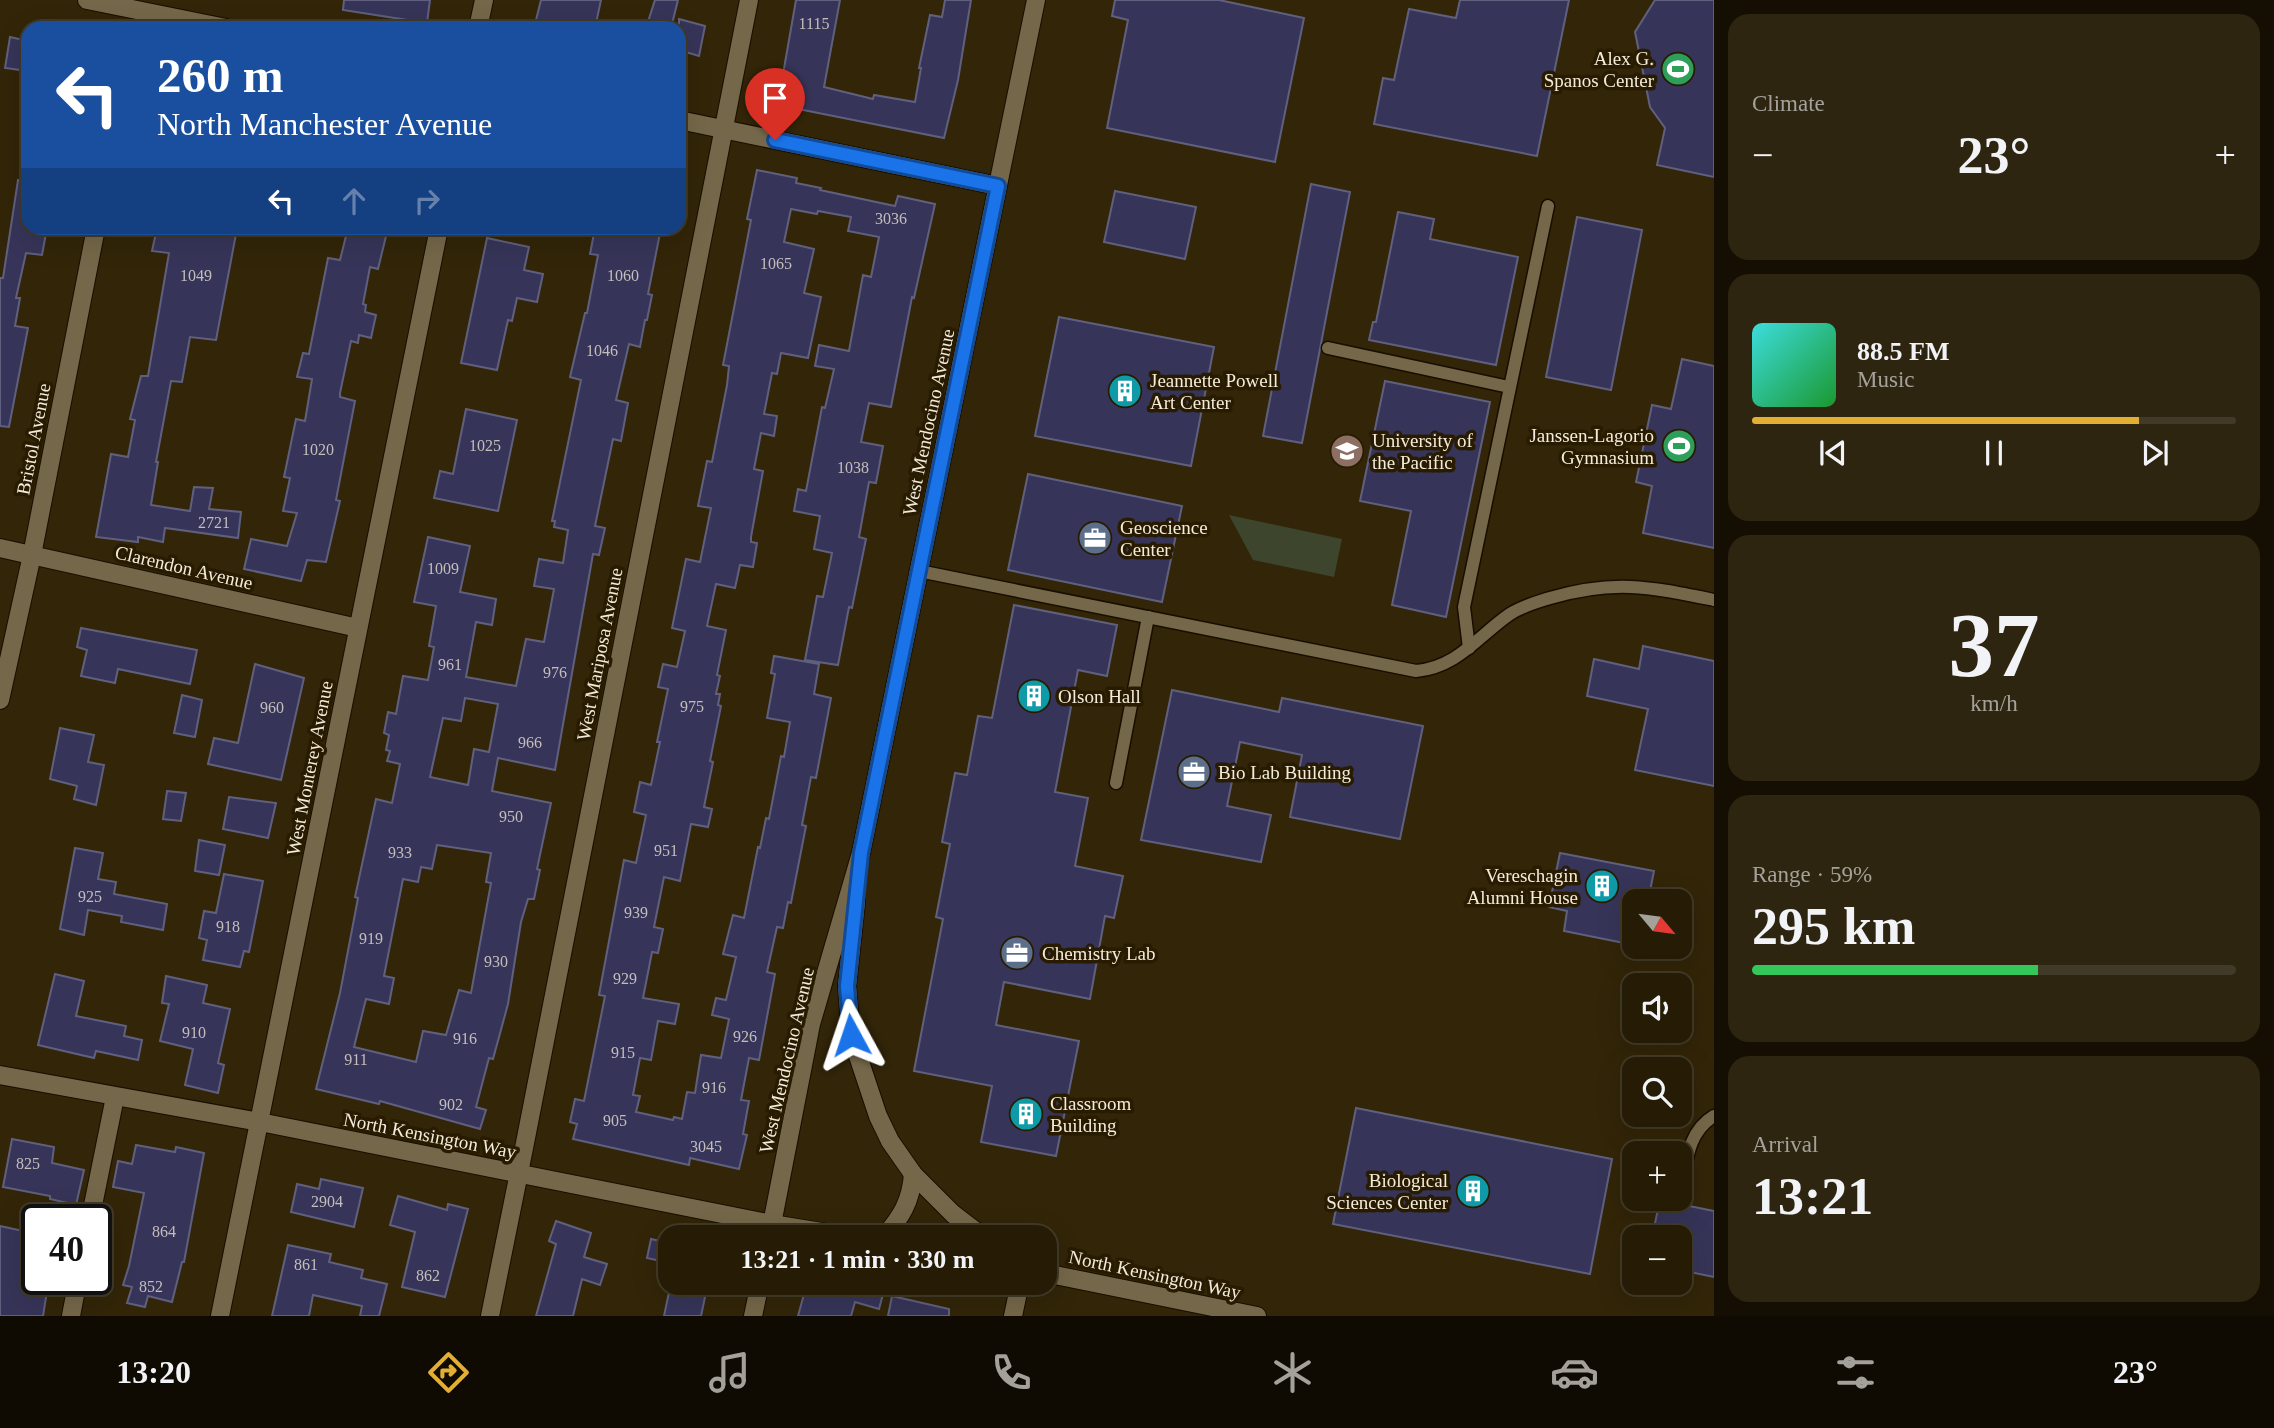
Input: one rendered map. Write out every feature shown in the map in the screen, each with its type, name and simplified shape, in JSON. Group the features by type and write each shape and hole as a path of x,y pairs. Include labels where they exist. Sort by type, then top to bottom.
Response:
{"street":[{"path":"86,0 185,21"},
{"path":"480,21 484,0"},
{"name":"West Mariposa Avenue","path":"490,1316 749,0"},
{"name":"West Mendocino Avenue","path":"771,1225 811,1024 861,853 1036,0"},
{"path":"686,121 998,186"},
{"name":"Bristol Avenue","path":"0,700 32,555 95,235"},
{"name":"West Monterey Avenue","path":"220,1316 438,235"},
{"name":"Clarendon Avenue","path":"0,548 358,628"},
{"name":"West Mendocino Avenue","path":"861,853 847,986 851,1035 878,1116 890,1141 913,1174 967,1225"},
{"name":"North Kensington Way","path":"0,1075 260,1122 519,1174 744,1225"},
{"path":"93,1204 116,1097"},
{"path":"894,1225 904,1213 910,1198 913,1174"},
{"name":"North Kensington Way","path":"1057,1275 1256,1316"},
{"path":"1141,1292 1190,1316"},
{"path":"71,1316 75,1295"},
{"path":"753,1316 757,1295"},
{"path":"1013,1316 1017,1295"}],"lane":[{"path":"1469,648 1464,607 1548,206"},
{"path":"1328,348 1509,387"},
{"path":"919,571 1416,671 1434,669 1469,648 1513,612 1579,590 1619,585 1650,587 1714,600"},
{"path":"1116,783 1148,617"},
{"path":"1691,1141 1699,1128 1714,1116"}],"green space":[{"path":"1229,515 1342,539 1334,577 1253,560"}],"building":[{"path":"344,0 430,0 427,21 343,10"},
{"path":"541,0 601,0 596,21 536,21"},
{"path":"655,0 678,0 673,21 648,21"},
{"path":"796,0 840,0 824,87 873,99 874,95 915,102 930,15 942,17 945,0 971,0 958,80 944,138 788,107 790,99 779,97"},
{"path":"1115,0 1219,0 1304,18 1275,162 1107,128 1128,20 1112,16"},
{"path":"1460,0 1569,0 1537,156 1374,124 1383,78 1394,80 1409,9 1456,18"},
{"name":"Alex G. Spanos Center","path":"1655,0 1714,0 1714,177 1657,165 1665,128 1650,107 1635,32"},
{"path":"679,19 705,26 699,56 686,52 686,21"},
{"path":"10,37 21,39 21,70 5,68"},
{"path":"757,170 797,178 796,183 821,188 820,190 895,206 898,196 935,204 914,298 912,297 891,407 869,403 861,442 883,446 876,483 869,482 859,537 866,539 838,665 805,660 817,596 823,597 832,553 814,549 820,516 794,511 798,489 806,491 822,407 825,408 834,369 815,366 819,345 849,351 863,275 871,277 879,237 848,231 851,217 791,209 784,242 814,249 804,293 821,297 808,358 781,353 777,374 772,373 764,414 777,416 774,436 761,433 754,469 763,471 751,537 751,542 757,543 753,567 740,565 735,588 716,584 707,626 726,630 717,675 720,676 716,694 720,694 718,705 721,706 704,807 712,809 708,827 691,824 680,881 664,877 654,927 663,929 658,953 652,952 643,998 679,1004 675,1024 658,1021 651,1060 640,1058 633,1095 640,1096 636,1112 673,1120 674,1117 682,1119 687,1092 695,1093 701,1055 721,1058 729,1019 712,1015 716,998 726,1000 736,957 723,954 733,915 744,918 758,847 760,848 766,818 769,819 790,722 767,718 775,674 771,673 774,656 819,664 814,694 831,698 816,778 811,777 802,825 806,826 791,903 788,902 783,928 777,927 767,972 775,974 759,1060 749,1058 741,1100 749,1101 743,1134 747,1135 739,1169 690,1158 689,1165 573,1139 577,1124 570,1122 575,1099 584,1101 605,996 599,995 624,860 636,863 646,815 634,812 640,782 651,785 660,742 657,742 668,689 658,687 663,664 677,667 685,631 672,628 686,559 700,562 711,508 698,506 707,461 712,462 727,385 729,366 723,365 751,220 747,219"},
{"path":"18,180 21,180 21,235 46,235 42,255 26,253 16,298 20,298 15,326 28,328 9,427 0,426 0,278 3,278"},
{"path":"1311,184 1350,192 1302,443 1263,436"},
{"path":"1115,191 1196,207 1185,259 1104,242"},
{"path":"1398,212 1434,219 1430,239 1518,257 1496,365 1369,340 1373,322 1376,322"},
{"path":"1577,217 1642,230 1611,390 1546,377"},
{"path":"155,235 236,235 216,340 190,337 182,382 171,381 151,505 190,511 194,487 213,488 209,509 241,512 238,538 165,528 163,542 138,537 138,542 96,537 111,454 128,457 135,420 130,419 141,376 148,376 169,253 152,251"},
{"path":"346,235 386,235 378,269 370,267 363,304 366,305 365,312 376,315 371,338 359,335 358,343 351,341 340,393 340,397 355,401 336,500 340,501 326,562 307,560 301,581 244,569 251,539 287,546 297,513 283,511 290,478 284,477 296,419 305,421 312,379 297,377 303,353 309,354 328,258 340,260"},
{"path":"594,235 660,235 648,294 652,295 640,347 629,344 616,400 628,403 621,441 613,439 595,526 605,528 599,555 593,554 555,770 498,758 492,791 551,803 537,869 540,870 534,899 528,899 521,922 508,1004 493,1059 489,1058 476,1107 486,1110 480,1129 380,1101 379,1104 316,1089 340,993 358,898 355,897 376,799 392,803 400,764 387,761 390,751 386,750 389,735 384,733 388,712 396,714 403,676 428,680 434,647 429,646 436,606 414,602 428,537 470,546 460,592 496,599 492,625 476,622 466,677 516,686 526,639 544,642 554,589 534,586 539,559 563,563 568,530 554,527 555,521 552,521 581,380 570,377 587,313 598,255 590,254","holes":["465,698 498,704 489,752 474,749 468,785 430,777 443,718 461,721","437,845 491,853 486,882 491,883 471,993 459,990 446,1035 423,1031 416,1062 354,1047 366,999 389,1004 394,978 384,976 403,879 418,882 421,867 432,869"]},
{"path":"487,238 529,247 524,270 543,274 537,302 517,298 512,321 508,320 497,370 461,363"},
{"name":"Jeannette Powell Art Center","path":"1059,317 1214,347 1191,466 1035,436"},
{"name":"Janssen-Lagorio Gymnasium","path":"1682,359 1714,366 1714,548 1643,533 1652,486 1636,482 1652,405 1671,409"},
{"path":"1385,381 1490,402 1446,617 1392,605 1411,511 1360,501"},
{"path":"466,409 517,420 498,511 434,498 440,471 453,474"},
{"name":"Geoscience Center","path":"1028,474 1182,506 1162,602 1008,570"},
{"path":"1014,605 1117,625 1107,676 1078,670 1055,792 1088,798 1075,866 1123,876 1114,918 1105,916 1090,999 1004,982 996,1025 1079,1041 1056,1156 981,1142 992,1086 914,1071 943,919 936,917 950,844 942,842 955,773 967,775 978,716 992,718"},
{"path":"81,628 197,650 190,684 118,669 115,683 81,676 87,650 77,647"},
{"path":"1643,646 1714,661 1714,786 1635,770 1648,709 1587,696 1594,659 1639,669"},
{"path":"255,664 304,678 281,780 208,764 214,738 238,743"},
{"path":"1172,690 1279,712 1282,698 1423,726 1400,839 1290,817 1302,755 1240,742 1227,806 1271,815 1261,862 1141,840"},
{"path":"182,695 202,700 195,737 174,733"},
{"path":"60,728 94,735 88,762 104,765 96,805 74,799 77,786 50,779"},
{"path":"167,791 186,793 181,821 163,819"},
{"path":"229,797 276,803 268,838 223,829"},
{"path":"199,840 225,845 219,875 195,871"},
{"path":"75,848 103,853 98,879 116,882 114,894 167,904 163,930 121,922 122,916 88,910 84,935 60,929"},
{"name":"Vereschagin Alumni House","path":"1560,853 1654,871 1650,889 1622,889 1622,943 1564,931 1567,911 1549,907"},
{"path":"224,874 263,881 249,952 244,951 240,967 203,960 207,940 199,938 204,911 216,913"},
{"path":"55,974 84,981 76,1016 126,1026 124,1036 142,1040 138,1060 96,1051 94,1058 38,1045"},
{"path":"166,976 207,985 203,1003 230,1009 218,1063 224,1065 218,1093 185,1085 193,1049 160,1041 169,1004 162,1003"},
{"name":"Biological Sciences Center","path":"1356,1108 1612,1159 1590,1274 1333,1224"},
{"path":"12,1139 54,1147 52,1163 84,1170 76,1204 3,1187"},
{"path":"136,1145 175,1152 176,1147 204,1153 184,1262 172,1302 148,1296 145,1307 127,1303 132,1287 123,1285 144,1193 113,1187 118,1161 132,1164"},
{"path":"321,1179 363,1188 354,1227 291,1212 297,1184 319,1189"},
{"path":"398,1196 447,1210 448,1204 468,1209 445,1297 402,1287 415,1232 390,1225"},
{"path":"1692,1207 1714,1211 1714,1277 1692,1272 1692,1225 1655,1225 1658,1211 1692,1211"},
{"path":"556,1221 591,1233 584,1257 607,1264 600,1285 582,1279 573,1316 536,1316 556,1244 549,1241"},
{"path":"0,1226 21,1231 21,1295 46,1295 43,1316 0,1316"},
{"path":"651,1239 658,1240 658,1260 647,1258"},
{"path":"288,1245 331,1254 329,1262 363,1270 361,1278 387,1284 379,1316 360,1316 362,1306 313,1295 309,1316 272,1316"},
{"path":"668,1295 705,1295 701,1316 664,1316"},
{"path":"804,1295 883,1295 879,1309 855,1302 851,1316 798,1316"},
{"path":"892,1296 949,1309 949,1316 888,1316"}],"place":[{"name":"Alex G. Spanos Center","path":"1678,69"},
{"name":"Jeannette Powell Art Center","path":"1125,391"},
{"name":"Janssen-Lagorio Gymnasium","path":"1679,446"},
{"name":"University of the Pacific","path":"1347,451"},
{"name":"Geoscience Center","path":"1095,538"},
{"name":"Olson Hall","path":"1034,696"},
{"name":"Bio Lab Building","path":"1194,772"},
{"name":"Vereschagin Alumni House","path":"1602,886"},
{"name":"Chemistry Lab","path":"1017,953"},
{"name":"Classroom Building","path":"1026,1114"},
{"name":"Biological Sciences Center","path":"1473,1191"}],"route":[{"path":"775,140 998,186 861,853 847,986 851,1035"}]}
